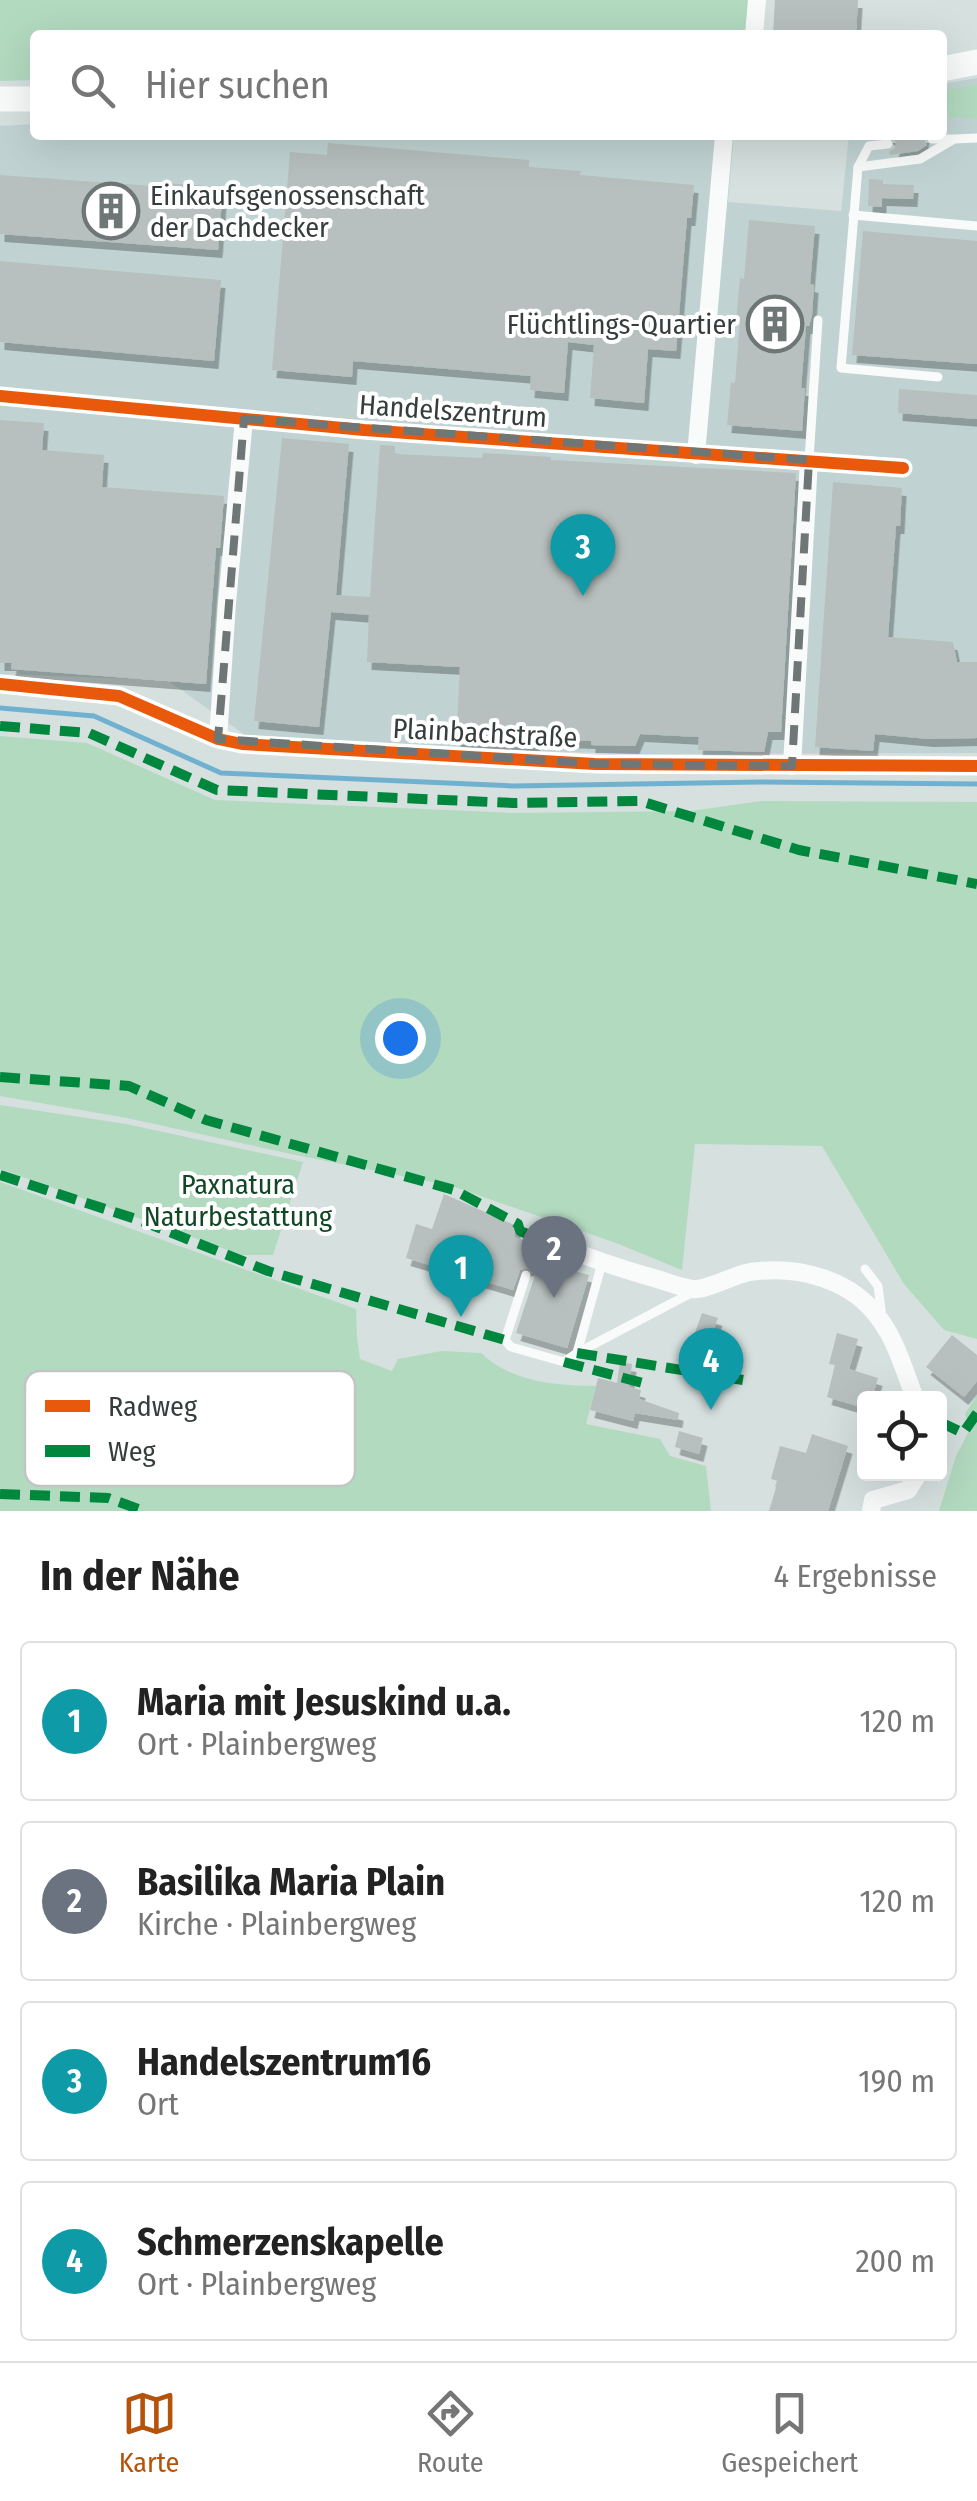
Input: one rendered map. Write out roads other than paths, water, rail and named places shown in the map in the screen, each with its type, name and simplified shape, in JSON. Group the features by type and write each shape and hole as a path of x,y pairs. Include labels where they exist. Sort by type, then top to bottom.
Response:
{"main road":[{"path":"947,68 977,62"},
{"path":"0,98 30,98"}],"street":[{"path":"754,30 756,0"},
{"path":"696,454 724,140"},
{"name":"Handelszentrum","path":"0,396 244,419 902,468"},
{"path":"218,739 244,419"},
{"path":"792,766 809,460"},
{"name":"Plainbachstraße","path":"0,684 119,696 218,739 242,744 595,764 977,766"},
{"path":"538,1238 602,1264 696,1290 737,1274 786,1270 840,1285 883,1323 913,1391"},
{"path":"870,1511 872,1500 908,1490 914,1481"}],"lane":[{"path":"947,140 977,138"},
{"path":"858,167 920,159 954,140"},
{"path":"888,144 869,146 858,167 841,368 938,377"},
{"path":"876,165 876,180"},
{"path":"854,215 874,212 977,226"},
{"path":"809,460 818,320"},
{"path":"531,1258 538,1238"},
{"path":"577,1353 602,1264"},
{"path":"866,1269 878,1286 883,1323"},
{"path":"526,1274 505,1340 512,1347 564,1362 696,1290"}],"waterway":[{"path":"0,708 94,716 221,773 513,786 977,784"}],"place":[{"name":"Einkaufsgenossenschaft der Dachdecker","path":"111,211"},
{"name":"Flüchtlings-Quartier","path":"775,324"},
{"name":"Handelszentrum16","path":"583,596"},
{"name":"Basilika Maria Plain","path":"554,1298"},
{"name":"Maria mit Jesuskind u.a.","path":"461,1317"},
{"name":"Schmerzenskapelle","path":"711,1410"}],"park label":[{"name":"Paxnatura Naturbestattung","path":"238,1200"}]}
